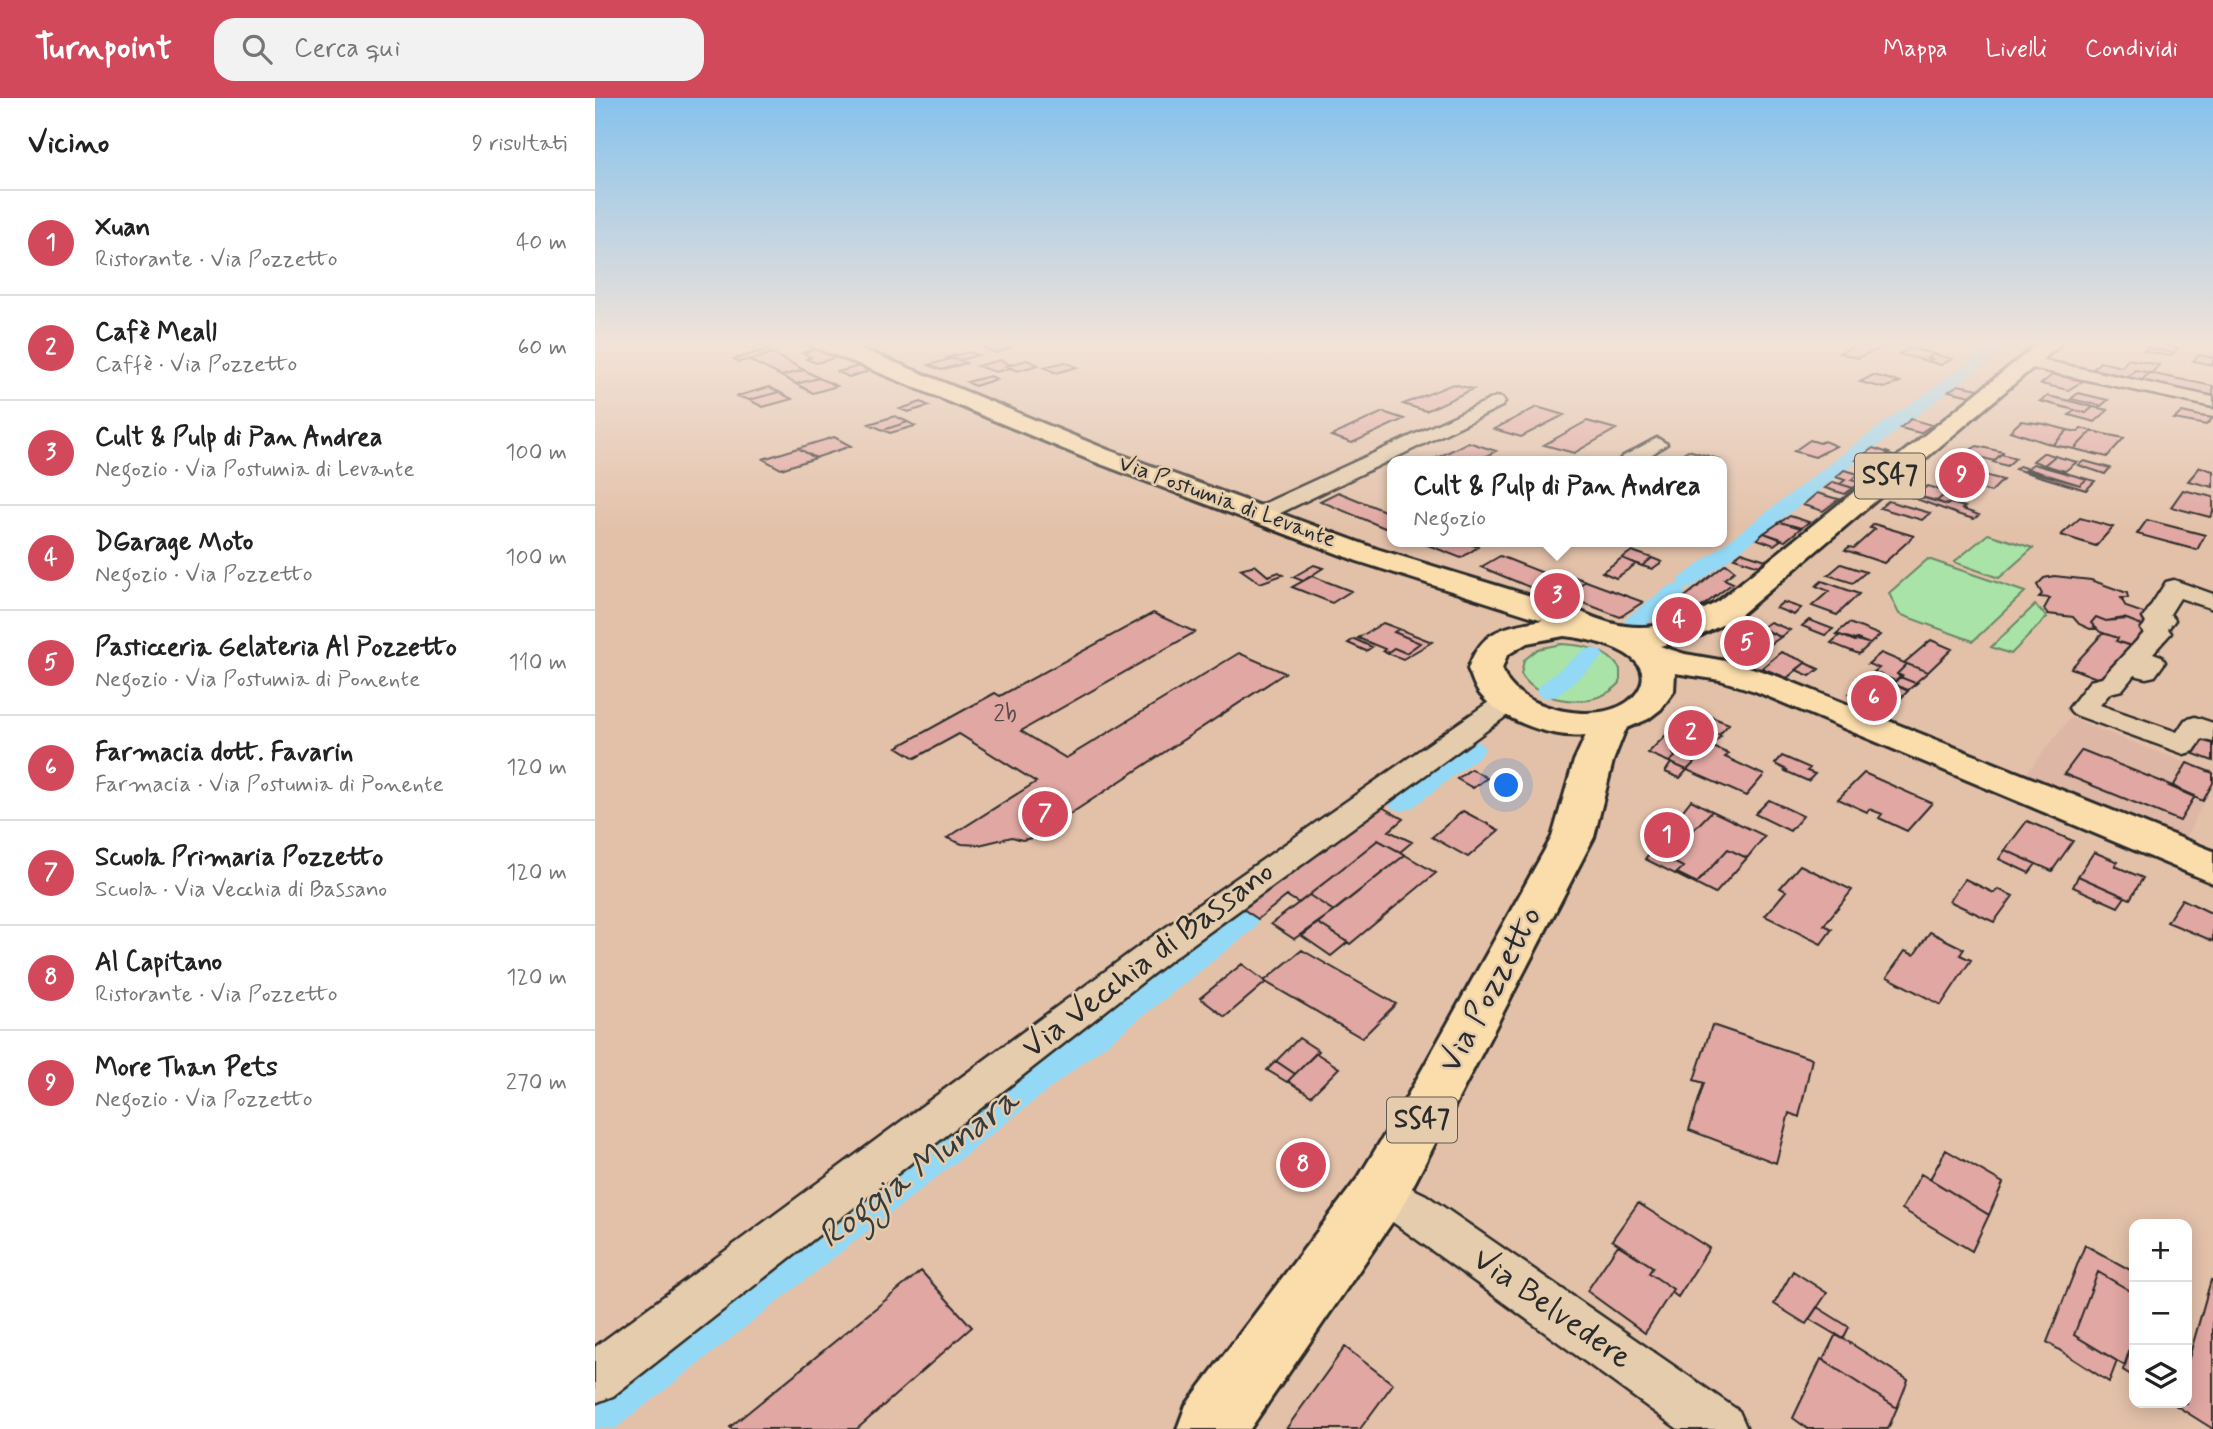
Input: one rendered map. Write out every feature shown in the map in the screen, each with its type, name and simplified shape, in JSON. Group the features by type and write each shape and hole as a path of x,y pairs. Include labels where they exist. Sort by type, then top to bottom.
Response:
{"main road":[{"name":"Via Postumia di Levante","path":"978,405 1099,455 1367,555 1566,617 1590,629"},
{"name":"SS47","path":"1650,662 1673,651 1720,620 1977,405"},
{"name":"Via Postumia di Levante","path":"1480,592 1501,602 1514,613 1515,634"},
{"name":"SS47","path":"1523,710 1577,723 1613,720 1643,707 1650,702 1650,662 1646,640 1674,636 1720,620"},
{"path":"1720,620 1712,641 1722,656 1754,680 2213,868"},
{"name":"SS47","path":"1587,784 1565,744 1523,710 1490,688 1484,672 1487,657 1497,644 1515,634 1551,627 1590,629 1650,662"},
{"path":"1650,662 1698,676 1754,680"},
{"name":"Via Pozzetto","path":"1210,1429 1380,1193 1418,1127 1573,836 1583,811 1597,745 1613,720"}],"street":[{"path":"1260,514 1489,405"},
{"path":"1637,456 1657,444"},
{"path":"1366,463 1387,470"},
{"path":"2213,602 2174,587 2155,618 2162,620 2154,629 2158,633 2136,656 2152,662 2146,670 2129,664 2112,684 2100,687 2083,708 2184,745 2195,726 2213,733"},
{"name":"Via Vecchia di Bassano","path":"595,1378 1155,953 1523,710"},
{"name":"Via Belvedere","path":"1380,1193 1410,1209 1721,1429"}],"shaded area":[{"path":"2070,718 2213,773 2213,783 2185,840 2024,776"}],"green space":[{"path":"1988,534 2033,548 1999,578 1954,562"},
{"path":"1928,559 2025,592 1973,641 1899,614 1889,593"},
{"path":"2035,605 2047,617 2011,654 1991,647"},
{"path":"1561,644 1586,647 1609,657 1620,669 1620,683 1610,692 1583,700 1554,698 1529,684 1521,674 1524,660 1538,649"}],"building":[{"path":"912,405 929,406 908,412 900,409"},
{"path":"1407,405 1439,405 1426,411"},
{"path":"2056,405 2093,407 2086,413"},
{"path":"1537,407 1564,415 1521,437 1494,429"},
{"path":"2093,407 2108,410 2095,422 2069,415 2075,410 2086,413"},
{"path":"1383,412 1404,419 1352,443 1331,436"},
{"path":"2182,412 2213,418 2206,425 2174,419"},
{"path":"895,416 908,422 883,430 869,424"},
{"path":"1911,419 1932,425 1920,433 1900,428"},
{"path":"1587,421 1616,429 1574,453 1544,445"},
{"path":"2021,421 2068,430 2053,445 2010,431"},
{"path":"908,422 915,426 890,433 883,430"},
{"path":"2081,428 2092,431 2074,449 2053,445 2068,430 2078,432"},
{"path":"2092,431 2124,438 2107,457 2074,449"},
{"path":"834,437 851,446 815,458 798,448"},
{"path":"1810,440 1820,443 1824,441 1836,446 1815,457 1794,451"},
{"path":"1468,442 1496,451 1486,456 1441,456"},
{"path":"1977,446 2003,452 1994,461 1965,453"},
{"path":"798,448 816,458 781,469 763,459"},
{"path":"1873,448 1897,457 1882,467 1856,460"},
{"path":"1688,450 1709,456 1678,456"},
{"path":"2045,453 2062,458 2055,456 2044,465 2033,461"},
{"path":"2001,454 2016,458 2007,466 1993,462"},
{"path":"2055,456 2077,462 2065,471 2044,465"},
{"path":"2084,461 2110,468 2105,474 2078,465"},
{"path":"2033,464 2087,479 2080,485 2025,470"},
{"path":"2019,466 2080,485 2087,479 2095,481 2086,490 2015,469"},
{"path":"1955,467 2003,480 1991,492 1941,478"},
{"path":"2200,467 2213,471 2213,487 2188,481"},
{"path":"1844,470 1859,474 1851,480 1860,483 1853,488 1840,484 1845,480 1836,477"},
{"path":"1833,482 1853,488 1845,494 1825,488"},
{"path":"1928,486 1948,492 1937,501 1914,495"},
{"path":"2183,490 2213,497 2213,512 2210,517 2171,507"},
{"path":"1338,492 1387,512 1387,529 1320,501"},
{"path":"1947,492 1958,495 1947,505 1937,501"},
{"path":"1817,493 1839,499 1823,511 1803,505"},
{"path":"1914,495 1947,505 1950,503 1965,507 1962,509 1979,515 1974,519 1960,515 1911,497"},
{"path":"1888,501 1930,513 1922,520 1880,508"},
{"path":"1790,516 1809,522 1801,528 1780,522"},
{"path":"2080,518 2113,527 2096,546 2061,535"},
{"path":"2147,520 2205,535 2197,550 2137,534"},
{"path":"1780,522 1801,528 1785,541 1764,533"},
{"path":"1874,524 1914,536 1884,563 1845,550 1854,548 1875,529 1870,528"},
{"path":"1764,533 1782,539 1774,545 1757,539"},
{"path":"1433,547 1478,547 1461,558"},
{"path":"1632,551 1652,558 1642,566 1622,558"},
{"path":"1742,552 1766,560 1759,566 1734,558"},
{"path":"1500,556 1558,579 1539,591 1481,567"},
{"path":"1622,558 1636,564 1616,578 1602,572"},
{"path":"1652,558 1662,562 1652,569 1642,566"},
{"path":"1726,564 1735,571 1724,579 1733,583 1675,627 1656,620"},
{"path":"1841,564 1866,572 1853,583 1828,575"},
{"path":"1255,565 1268,576 1279,572 1283,575 1260,583 1240,569"},
{"path":"1314,565 1323,568 1303,581 1293,577"},
{"path":"1564,573 1586,581 1559,598 1539,591"},
{"path":"1312,576 1351,591 1332,603 1292,587"},
{"path":"2054,576 2091,580 2127,593 2128,598 2121,598 2126,607 2155,617 2147,627 2127,619 2106,621 2096,617 2091,623 2096,628 2090,629 2079,624 2073,617 2048,614 2044,609 2050,598 2039,597 2042,594 2037,585 2044,578"},
{"path":"1586,581 1643,602 1620,617 1563,595"},
{"path":"1822,581 1859,594 1837,615 1812,606 1829,591 1816,586"},
{"path":"1783,602 1801,608 1794,615 1776,608"},
{"path":"1153,613 1195,632 1021,731 1066,758 1239,653 1285,673 1061,820 1042,836 1022,840 1012,837 979,845 962,844 947,838 1036,782 959,734 915,758 897,747 995,693 1000,696"},
{"path":"2096,617 2106,621 2124,618 2147,627 2144,650 2116,641 2118,638 2100,632 2091,623"},
{"path":"1809,620 1833,629 1825,635 1802,626"},
{"path":"1770,622 1790,630 1780,637 1761,628"},
{"path":"1383,623 1399,629 1394,632 1420,643 1406,653 1394,648 1387,653 1383,651 1385,649 1358,638"},
{"path":"1849,623 1880,635 1870,644 1836,634"},
{"path":"1761,628 1781,637 1759,652 1738,643"},
{"path":"1399,629 1432,642 1403,659 1387,653 1394,648 1406,653 1420,643 1394,632"},
{"path":"2103,633 2141,650 2112,684 2071,668"},
{"path":"1840,635 1870,644 1859,654 1831,643"},
{"path":"1354,639 1372,647 1366,651 1348,643"},
{"path":"1931,640 1952,649 1928,672 1904,663"},
{"path":"1781,652 1806,662 1787,678 1762,668"},
{"path":"1881,653 1907,664 1897,674 1902,676 1895,681 1874,672 1879,668 1868,664"},
{"path":"1805,663 1819,669 1810,676 1796,670"},
{"path":"1907,664 1928,672 1915,683 1897,674"},
{"path":"1874,672 1895,681 1893,684 1908,691 1888,711 1849,694"},
{"path":"1900,677 1917,683 1908,690 1893,684"},
{"path":"1692,710 1709,716 1698,727 1682,720"},
{"path":"1709,716 1729,724 1719,735 1698,727"},
{"path":"1680,719 1721,736 1708,749 1668,732"},
{"path":"2195,729 2213,736 2213,761 2183,750"},
{"path":"1669,732 1690,741 1683,747 1678,747 1673,753 1675,757 1669,762 1648,753"},
{"path":"1690,741 1708,749 1687,770 1669,762 1675,757 1673,753 1678,747 1683,747"},
{"path":"1711,746 1729,754 1725,757 1764,775 1746,796 1687,770"},
{"path":"2082,750 2195,796 2180,821 2064,774"},
{"path":"1782,756 1810,768 1807,771 1815,774 1808,781 1785,771 1787,770 1775,764"},
{"path":"1671,763 1687,770 1680,778 1665,772"},
{"path":"2187,763 2213,773 2213,783 2203,801 2169,786 2174,785"},
{"path":"1471,769 1487,778 1473,788 1457,779"},
{"path":"1864,773 1932,803 1907,831 1879,818 1882,814 1869,809 1867,812 1838,799"},
{"path":"1691,800 1712,811 1666,858 1683,867 1677,873 1697,883 1728,849 1747,858 1715,894 1645,859"},
{"path":"1769,800 1803,816 1790,831 1755,814"},
{"path":"1382,807 1403,819 1389,831 1412,842 1400,852 1378,840 1299,903 1287,896 1258,919 1243,909"},
{"path":"1463,811 1499,830 1468,857 1432,837"},
{"path":"1712,811 1765,836 1747,858 1728,849 1697,883 1677,873 1683,867 1666,858"},
{"path":"2027,821 2073,841 2052,871 2005,850"},
{"path":"1378,840 1405,855 1334,911 1309,895"},
{"path":"2005,850 2036,864 2029,873 1999,859"},
{"path":"2094,852 2118,862 2115,866 2143,878 2130,899 2078,876"},
{"path":"1405,855 1436,873 1350,944 1318,923"},
{"path":"1800,865 1852,890 1824,925 1832,929 1821,944 1765,916 1786,891 1780,888"},
{"path":"2078,876 2125,897 2118,907 2073,887"},
{"path":"1965,879 1994,893 1998,889 2013,896 1994,922 1949,901"},
{"path":"1309,895 1334,911 1294,939 1271,924"},
{"path":"2182,899 2211,913 2213,911 2213,941 2167,922"},
{"path":"1318,923 1348,942 1331,956 1302,936"},
{"path":"1930,932 1964,949 1960,955 1971,960 1941,1005 1887,977 1905,951 1914,955"},
{"path":"1302,950 1396,1004 1362,1038 1264,981"},
{"path":"1242,964 1266,982 1225,1017 1200,998"},
{"path":"1712,1025 1812,1059 1799,1117 1789,1113 1776,1163 1689,1130 1704,1083 1694,1080"},
{"path":"1299,1038 1319,1051 1295,1074 1276,1061"},
{"path":"1316,1053 1339,1068 1311,1096 1288,1081"},
{"path":"1276,1061 1295,1074 1287,1082 1267,1070"},
{"path":"1946,1150 2003,1183 1989,1215 1930,1179"},
{"path":"1921,1174 1989,1215 1972,1251 1902,1209"},
{"path":"1638,1203 1709,1248 1678,1297 1671,1292 1673,1289 1649,1273 1653,1267 1612,1240"},
{"path":"1618,1245 1653,1267 1649,1273 1673,1289 1645,1333 1587,1291"},
{"path":"2085,1245 2129,1269 2129,1290 2098,1272 2074,1335 2117,1361 2109,1382 2047,1342"},
{"path":"921,1271 972,1327 857,1429 730,1427"},
{"path":"1793,1271 1827,1293 1806,1324 1774,1304"},
{"path":"2098,1272 2129,1290 2129,1352 2125,1366 2074,1335"},
{"path":"2211,1280 2213,1429 2180,1408 2192,1408 2192,1347"},
{"path":"1817,1307 1849,1327 1843,1339 1809,1319"},
{"path":"1836,1334 1908,1380 1897,1408 1823,1360"},
{"path":"1345,1347 1393,1384 1360,1429 1286,1429"},
{"path":"2129,1351 2129,1374 2123,1370"},
{"path":"1821,1359 1897,1408 1888,1429 1808,1429 1793,1418"}],"waterway":[{"name":"Roggia Munara","path":"1686,583 1919,405"},
{"name":"Roggia Munara","path":"1634,623 1676,591"},
{"name":"Roggia Munara","path":"1548,691 1592,655"},
{"name":"Roggia Munara","path":"1402,802 1472,749"},
{"name":"Roggia Munara","path":"595,1416 1243,921"}],"place":[{"name":"More Than Pets","path":"1962,475"},
{"name":"Cult & Pulp di Pan Andrea","path":"1557,596"},
{"name":"DGarage Moto","path":"1679,620"},
{"name":"Pasticceria Gelateria Al Pozzetto","path":"1747,643"},
{"name":"Farmacia dott. Favarin","path":"1874,698"},
{"name":"Cafè Meall","path":"1691,733"},
{"name":"Scuola Primaria Pozzetto","path":"1045,814"},
{"name":"Xuan","path":"1667,835"},
{"name":"Al Capitano","path":"1303,1165"}]}
